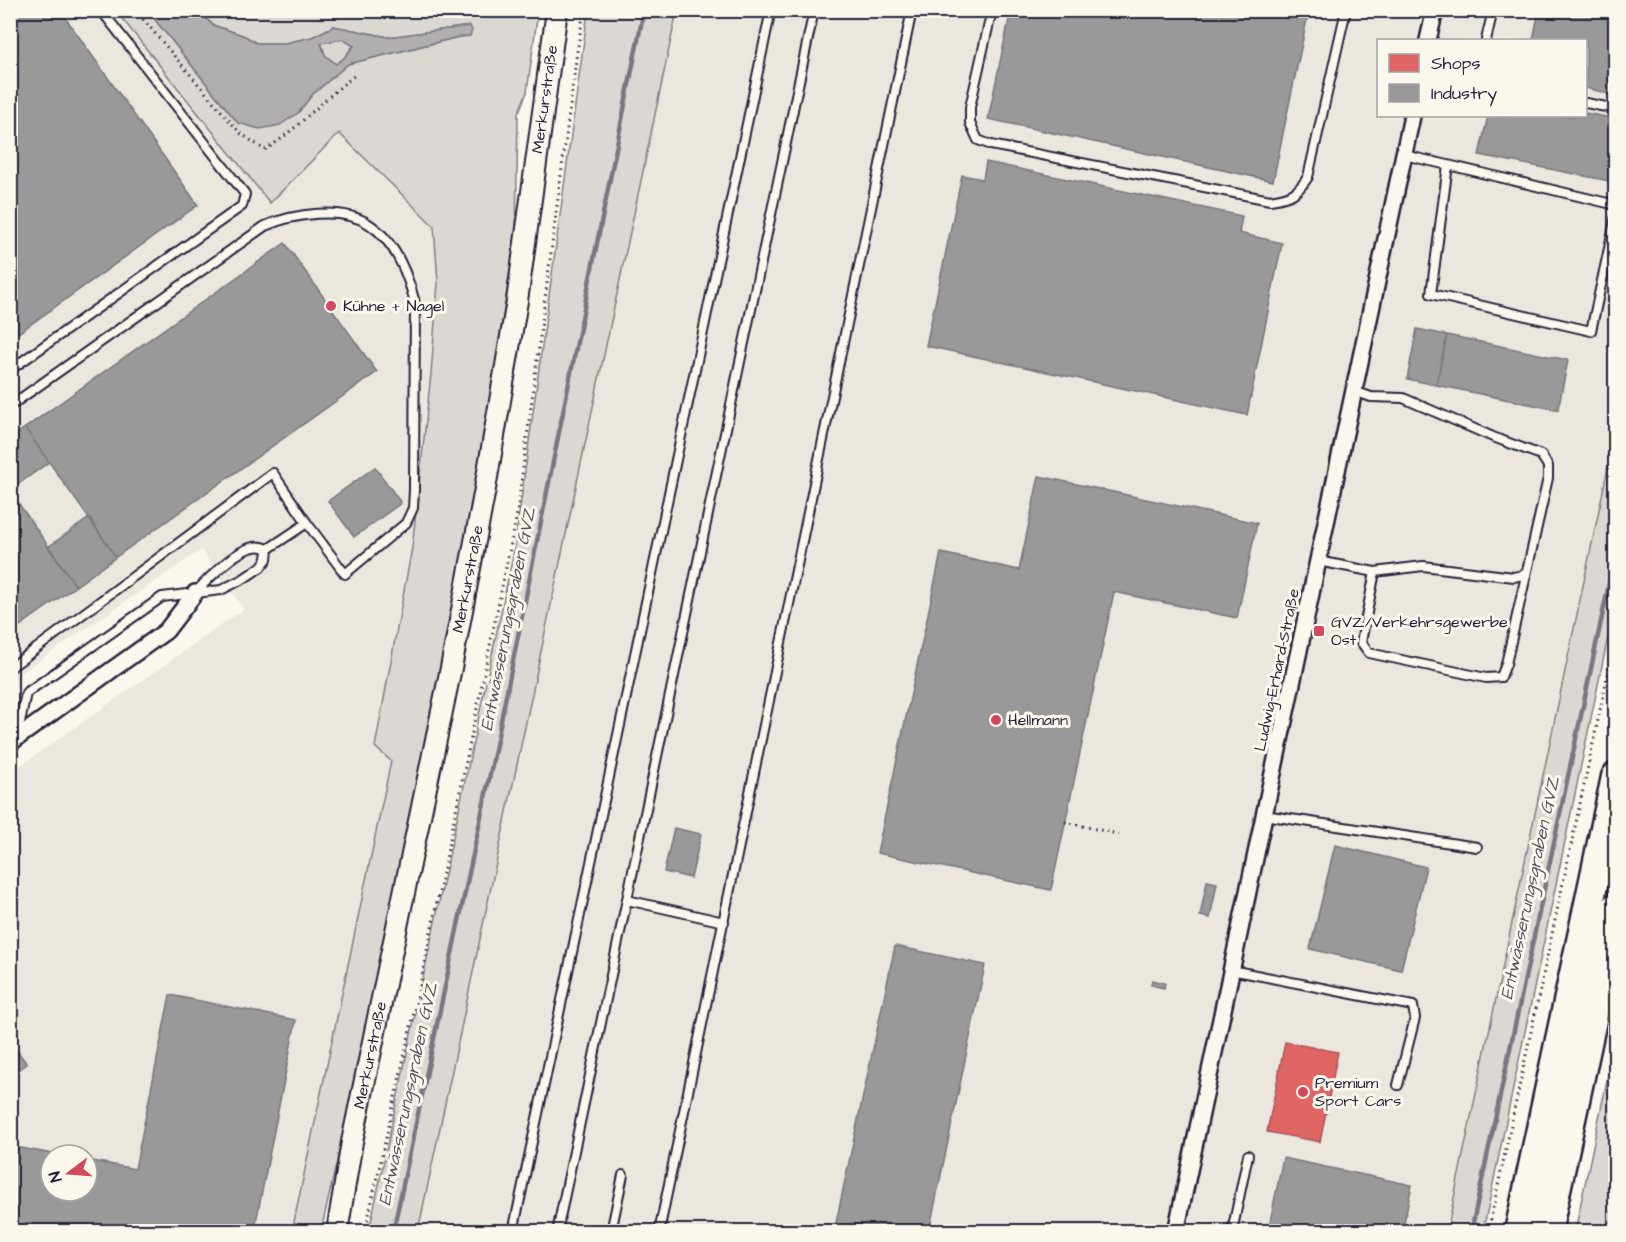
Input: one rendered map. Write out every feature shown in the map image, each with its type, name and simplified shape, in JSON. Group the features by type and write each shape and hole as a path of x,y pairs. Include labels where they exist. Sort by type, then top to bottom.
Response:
{"highway":[{"path":"1519,1232 1616,777"},
{"path":"1547,1232 1616,907"}],"street":[{"name":"Merkurstraße","path":"337,1232 352,1142 449,679 485,489 517,301 557,10"},
{"path":"1428,39 1435,10"},
{"name":"Ludwig-Erhard-Straße","path":"1176,1232 1412,117"},
{"path":"14,741 166,631 195,593"},
{"name":"Merkurstraße","path":"326,1232 352,1142"}],"lane":[{"path":"10,370 242,206 245,194 101,10"},
{"path":"513,1232 771,10"},
{"path":"557,1232 814,10"},
{"path":"659,1232 912,10"},
{"path":"992,10 970,107 970,123 978,140 991,145 1270,200 1286,198 1300,190 1308,177 1346,10"},
{"path":"1486,39 1493,10"},
{"path":"1587,103 1616,109"},
{"path":"1404,155 1616,205"},
{"path":"1448,165 1431,294 1591,331 1616,216"},
{"path":"10,406 265,226 280,220 305,214 351,216 370,224 390,245 409,277 415,303 413,508 406,523 345,574 273,473 10,668"},
{"path":"1354,391 1371,397 1402,398 1541,454 1548,466 1548,478 1506,664 1501,677 1486,678 1370,653 1361,642 1375,572"},
{"path":"268,549 307,523"},
{"path":"195,593 224,565 251,548 258,546 268,549"},
{"path":"14,741 26,693 162,597 221,590 243,579 261,567 267,559 268,549"},
{"path":"1318,561 1375,572 1423,566 1514,576 1526,574"},
{"path":"1264,814 1477,847"},
{"path":"627,900 724,922"},
{"path":"1232,970 1413,1006 1415,1018 1398,1085"},
{"path":"1232,1232 1248,1155"},
{"path":"611,1232 623,1175"}],"path":[{"path":"135,10 240,133 265,150 284,138 331,93 354,76"},
{"path":"365,1232 517,514 584,10"},
{"path":"1488,1232 1616,636"},
{"path":"1065,822 1122,835"}],"shaded area":[{"path":"11,11 116,11 270,203 339,133 434,226 438,282 431,374 412,548 375,747 391,760 292,1231 11,1231 10,773 244,609 201,550 18,675 11,727"},
{"path":"116,11 148,11 238,123 298,113 312,95 348,64 470,36 470,26 388,37 334,26 312,37 285,43 256,43 245,36 213,25 198,11 538,11 527,92 518,114 516,234 480,461 419,781 321,1231 292,1231 391,761 375,747 412,548 431,374 438,282 434,226 339,133 270,203"},
{"path":"148,11 198,11 213,25 245,36 256,43 285,43 312,37 334,26 388,37 470,26 472,30 470,36 348,64 312,95 298,113 280,125 260,129 238,123","holes":["342,39 354,46 336,64 325,55 321,43"]},
{"path":"588,11 677,11 418,1231 369,1231 514,551"},
{"path":"677,11 1615,11 1615,436 1448,1231 418,1232"},
{"path":"342,39 354,45 336,64 325,55 321,43"},
{"path":"1615,434 1615,604 1483,1231 1447,1231"},
{"path":"1615,1043 1615,1231 1575,1231"}],"building: Shops":[{"name":"Premium Sport Cars","path":"1285,1042 1338,1052 1320,1142 1267,1132"}],"building: Industry":[{"path":"10,10 60,10 198,205 10,339"},
{"path":"1011,10 1309,10 1273,181 988,119"},
{"path":"1539,10 1616,10 1616,96 1587,88 1587,39 1533,39"},
{"path":"1587,113 1616,119 1616,154 1609,181 1479,155 1488,117 1587,117"},
{"path":"986,162 1242,216 1239,233 1282,243 1247,415 926,346 962,175 983,179"},
{"path":"285,243 377,372 116,557 25,428"},
{"path":"1417,329 1447,335 1436,385 1407,379"},
{"path":"1447,335 1568,360 1558,410 1436,385"},
{"path":"25,428 49,462 10,490 10,438"},
{"path":"375,467 401,503 354,537 328,501"},
{"name":"Hellmann","path":"1039,476 1257,523 1237,618 1114,592 1051,890 877,853 941,553 1019,570"},
{"path":"10,491 76,586 10,633"},
{"path":"89,518 116,557 76,586 48,547"},
{"path":"674,828 701,834 691,878 664,872"},
{"path":"1335,845 1426,867 1401,970 1310,949"},
{"path":"1207,881 1217,883 1210,918 1200,916"},
{"path":"895,946 985,965 929,1232 834,1232"},
{"path":"1152,980 1165,983 1164,988 1151,985"},
{"path":"170,995 296,1020 254,1232 10,1232 10,1146 39,1151 39,1203 99,1203 99,1162 135,1169"},
{"path":"10,1040 27,1064 10,1076"},
{"path":"1283,1158 1412,1185 1402,1232 1268,1232"}],"waterway":[{"name":"Entwässerungsgraben GVZ","path":"393,1232 493,760 644,10"},
{"name":"Entwässerungsgraben GVZ","path":"1471,1232 1616,551"}],"place":[{"name":"Kühne + Nagel","path":"331,306"},
{"name":"GVZ/Verkehrsgewerbe Ost","path":"1319,631"},
{"name":"Hellmann","path":"996,720"},
{"name":"Premium Sport Cars","path":"1303,1092"}]}
